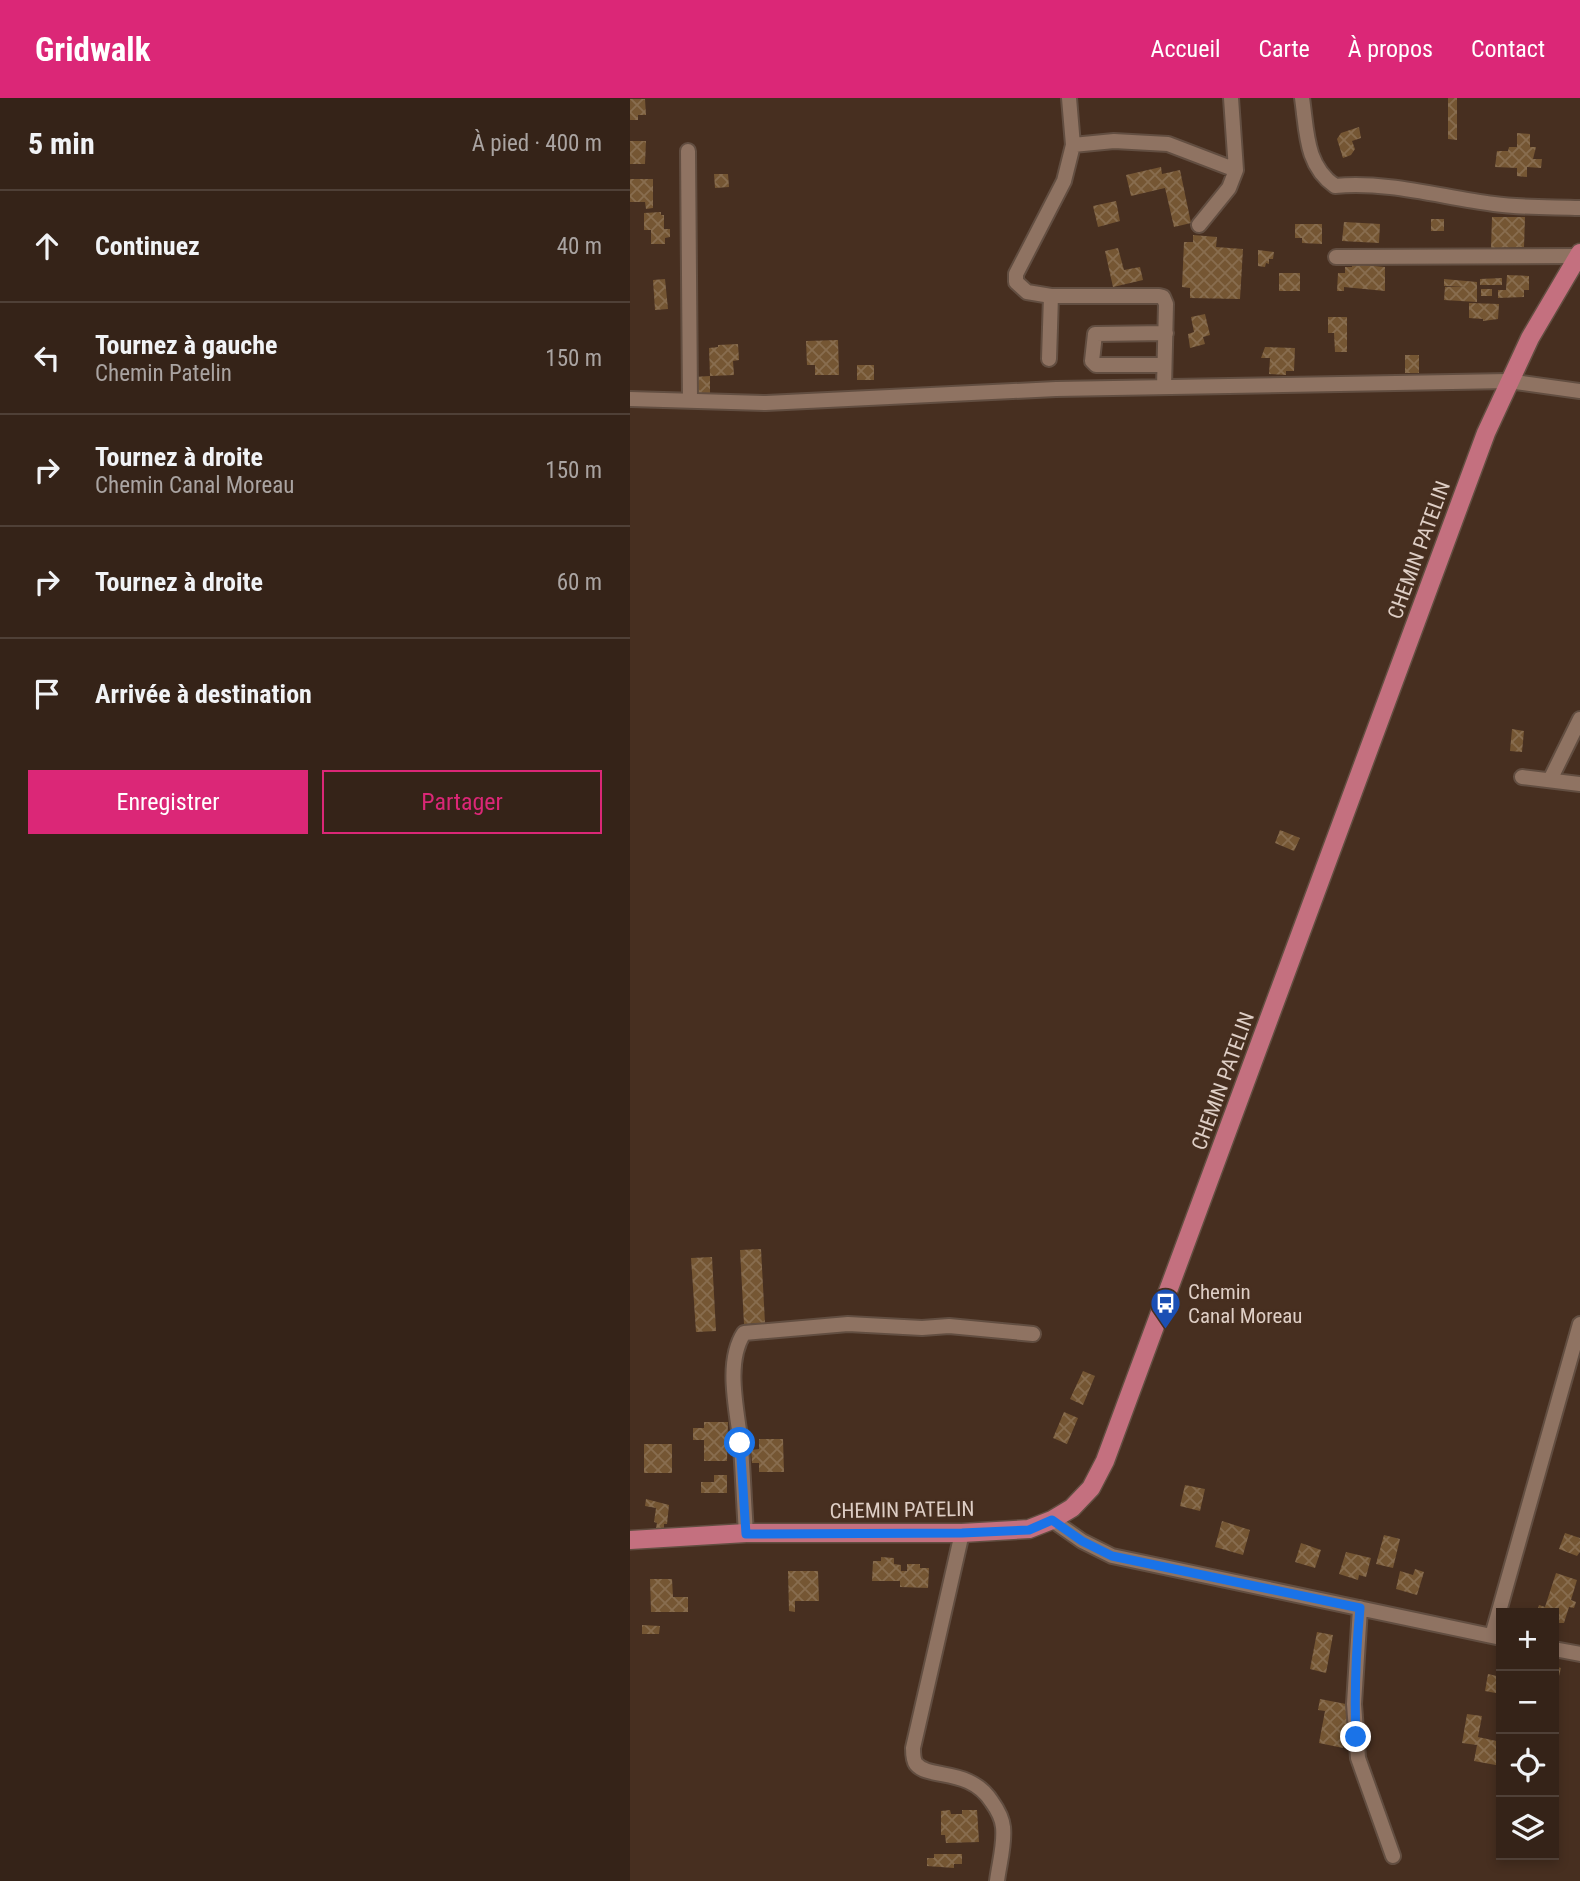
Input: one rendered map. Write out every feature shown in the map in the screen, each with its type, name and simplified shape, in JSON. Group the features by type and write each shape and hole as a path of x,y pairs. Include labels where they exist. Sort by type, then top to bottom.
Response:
{"main road":[{"name":"CHEMIN PATELIN","path":"630,1540 746,1534 1029,1530 1072,1508 1091,1488 1105,1461 1482,446 1508,382 1530,338 1579,255"}],"street":[{"path":"1069,98 1073,145 1064,181 1016,274 1016,282 1027,292 1051,296 1163,297 1166,304 1164,387"},
{"path":"1199,225 1228,188 1236,170 1231,98"},
{"path":"1302,98 1311,158 1322,177 1335,186 1362,184 1496,204 1580,208"},
{"path":"1073,145 1114,141 1168,144 1236,170"},
{"path":"688,151 690,400"},
{"path":"1336,257 1579,255"},
{"path":"1049,359 1051,296"},
{"path":"1164,365 1096,365 1092,361 1096,334 1166,333"},
{"path":"630,399 766,403 1056,389 1508,382 1541,384 1580,391"},
{"path":"1550,780 1580,719"},
{"path":"1522,777 1580,784"},
{"path":"746,1534 735,1398 735,1365 740,1340 744,1334 857,1324 922,1328 949,1326 1033,1334"},
{"path":"1505,1608 1580,1324"},
{"path":"1052,1520 1082,1541 1112,1556 1496,1637"},
{"path":"962,1533 913,1748 917,1765 965,1779 986,1792 999,1812 1003,1826 997,1881"},
{"path":"1360,1608 1354,1704 1358,1758 1392,1856"},
{"path":"1559,1650 1580,1654"}],"building":[{"path":"1448,98 1457,98 1457,140 1448,139"},
{"path":"630,99 645,99 646,115 638,115 638,120 630,120"},
{"path":"1359,127 1361,138 1352,141 1355,149 1351,155 1343,158 1337,139 1341,133"},
{"path":"1517,133 1530,134 1530,147 1536,147 1533,159 1542,159 1541,168 1527,167 1527,177 1517,176 1517,168 1495,167 1497,151 1508,151 1509,147 1517,147"},
{"path":"630,141 646,141 645,164 630,164"},
{"path":"1161,167 1162,174 1180,170 1191,223 1174,227 1165,188 1131,196 1126,175"},
{"path":"714,174 728,174 729,187 715,188"},
{"path":"630,179 653,179 653,208 646,209 645,202 630,202"},
{"path":"1116,201 1120,221 1098,227 1093,206"},
{"path":"661,212 661,215 664,215 664,229 670,229 670,237 665,238 665,244 651,244 651,230 644,230 644,213"},
{"path":"1492,217 1525,217 1524,247 1491,248"},
{"path":"1431,219 1444,219 1444,231 1431,231"},
{"path":"1344,222 1380,224 1379,243 1342,241"},
{"path":"1295,224 1322,224 1322,244 1302,243 1302,238 1295,238"},
{"path":"1193,235 1217,237 1216,247 1243,249 1240,299 1190,298 1190,288 1182,287 1184,242 1193,242"},
{"path":"1118,248 1124,270 1140,267 1143,280 1113,287 1105,251"},
{"path":"1258,250 1274,252 1273,259 1269,259 1269,264 1266,263 1265,267 1258,266"},
{"path":"1352,264 1385,267 1385,291 1344,287 1344,291 1337,291 1338,273 1345,273 1345,267 1352,267"},
{"path":"1279,273 1300,273 1300,291 1279,291"},
{"path":"1507,275 1529,276 1529,290 1524,290 1524,297 1498,298 1498,290 1506,290"},
{"path":"1502,278 1502,285 1480,285 1480,279"},
{"path":"665,279 668,309 655,310 653,280"},
{"path":"1444,279 1477,282 1477,302 1444,300 1445,287 1466,287 1444,286"},
{"path":"1481,289 1492,289 1492,296 1481,296"},
{"path":"1469,303 1499,304 1498,319 1483,321 1469,318"},
{"path":"1205,314 1210,335 1203,337 1205,344 1190,348 1188,334 1194,332 1191,317"},
{"path":"1328,317 1347,317 1347,352 1335,352 1334,333 1328,333"},
{"path":"838,340 839,375 815,375 815,365 807,365 806,341"},
{"path":"738,344 739,360 733,361 734,375 710,376 709,348"},
{"path":"1265,347 1295,348 1294,371 1286,371 1286,375 1269,374 1270,358 1261,358"},
{"path":"1405,355 1419,355 1419,373 1405,373"},
{"path":"857,365 874,365 874,380 857,380"},
{"path":"710,376 710,397 693,396 693,377"},
{"path":"1512,729 1524,731 1522,752 1510,751"},
{"path":"1280,830 1300,838 1294,851 1275,843"},
{"path":"761,1249 765,1323 744,1324 740,1250"},
{"path":"712,1257 716,1331 696,1332 691,1258"},
{"path":"1083,1371 1095,1376 1083,1405 1070,1399"},
{"path":"1064,1412 1078,1418 1067,1444 1053,1438"},
{"path":"704,1422 728,1422 727,1461 704,1461 704,1440 693,1440 693,1428 704,1428"},
{"path":"759,1439 783,1439 784,1472 759,1472 759,1463 752,1463 751,1450 759,1449"},
{"path":"644,1444 672,1444 672,1473 644,1473"},
{"path":"714,1475 727,1475 727,1493 701,1493 701,1482 714,1482"},
{"path":"1185,1485 1205,1489 1200,1511 1180,1506"},
{"path":"646,1499 669,1505 664,1529 656,1528 656,1508 645,1506"},
{"path":"1222,1521 1250,1530 1243,1555 1215,1547"},
{"path":"1565,1533 1580,1538 1580,1552 1577,1556 1559,1549"},
{"path":"1384,1535 1400,1539 1393,1568 1376,1564"},
{"path":"1301,1543 1321,1550 1315,1568 1295,1562"},
{"path":"1346,1552 1371,1558 1366,1577 1359,1575 1358,1580 1339,1574"},
{"path":"881,1557 894,1558 894,1564 901,1565 901,1571 907,1571 907,1564 920,1564 920,1568 929,1568 928,1588 900,1587 900,1581 872,1581 873,1561 881,1561"},
{"path":"1415,1569 1424,1572 1417,1595 1396,1589 1400,1571 1413,1575"},
{"path":"788,1571 818,1571 819,1601 795,1601 795,1612 789,1611"},
{"path":"1556,1573 1577,1580 1571,1600 1576,1602 1574,1608 1569,1607 1564,1623 1559,1623 1559,1608 1538,1608 1539,1605 1545,1607"},
{"path":"650,1579 672,1579 673,1597 688,1597 688,1612 651,1612"},
{"path":"642,1625 660,1626 659,1634 642,1634"},
{"path":"1317,1632 1333,1635 1326,1673 1310,1669"},
{"path":"1488,1674 1496,1676 1496,1693 1485,1691"},
{"path":"1320,1699 1351,1705 1343,1748 1319,1743 1325,1711 1318,1710"},
{"path":"1467,1714 1482,1716 1478,1737 1496,1741 1496,1765 1474,1761 1477,1745 1462,1743"},
{"path":"950,1810 951,1814 962,1814 962,1810 977,1810 979,1842 946,1843 945,1835 941,1835 941,1811"},
{"path":"934,1854 962,1854 962,1864 954,1864 954,1868 927,1866 927,1858 934,1858"}],"place":[{"name":"Chemin Canal Moreau","path":"1165,1331"}],"route":[{"path":"740,1443 746,1534 1029,1530 1052,1520 1082,1541 1112,1556 1360,1608 1354,1704 1356,1737"}]}
